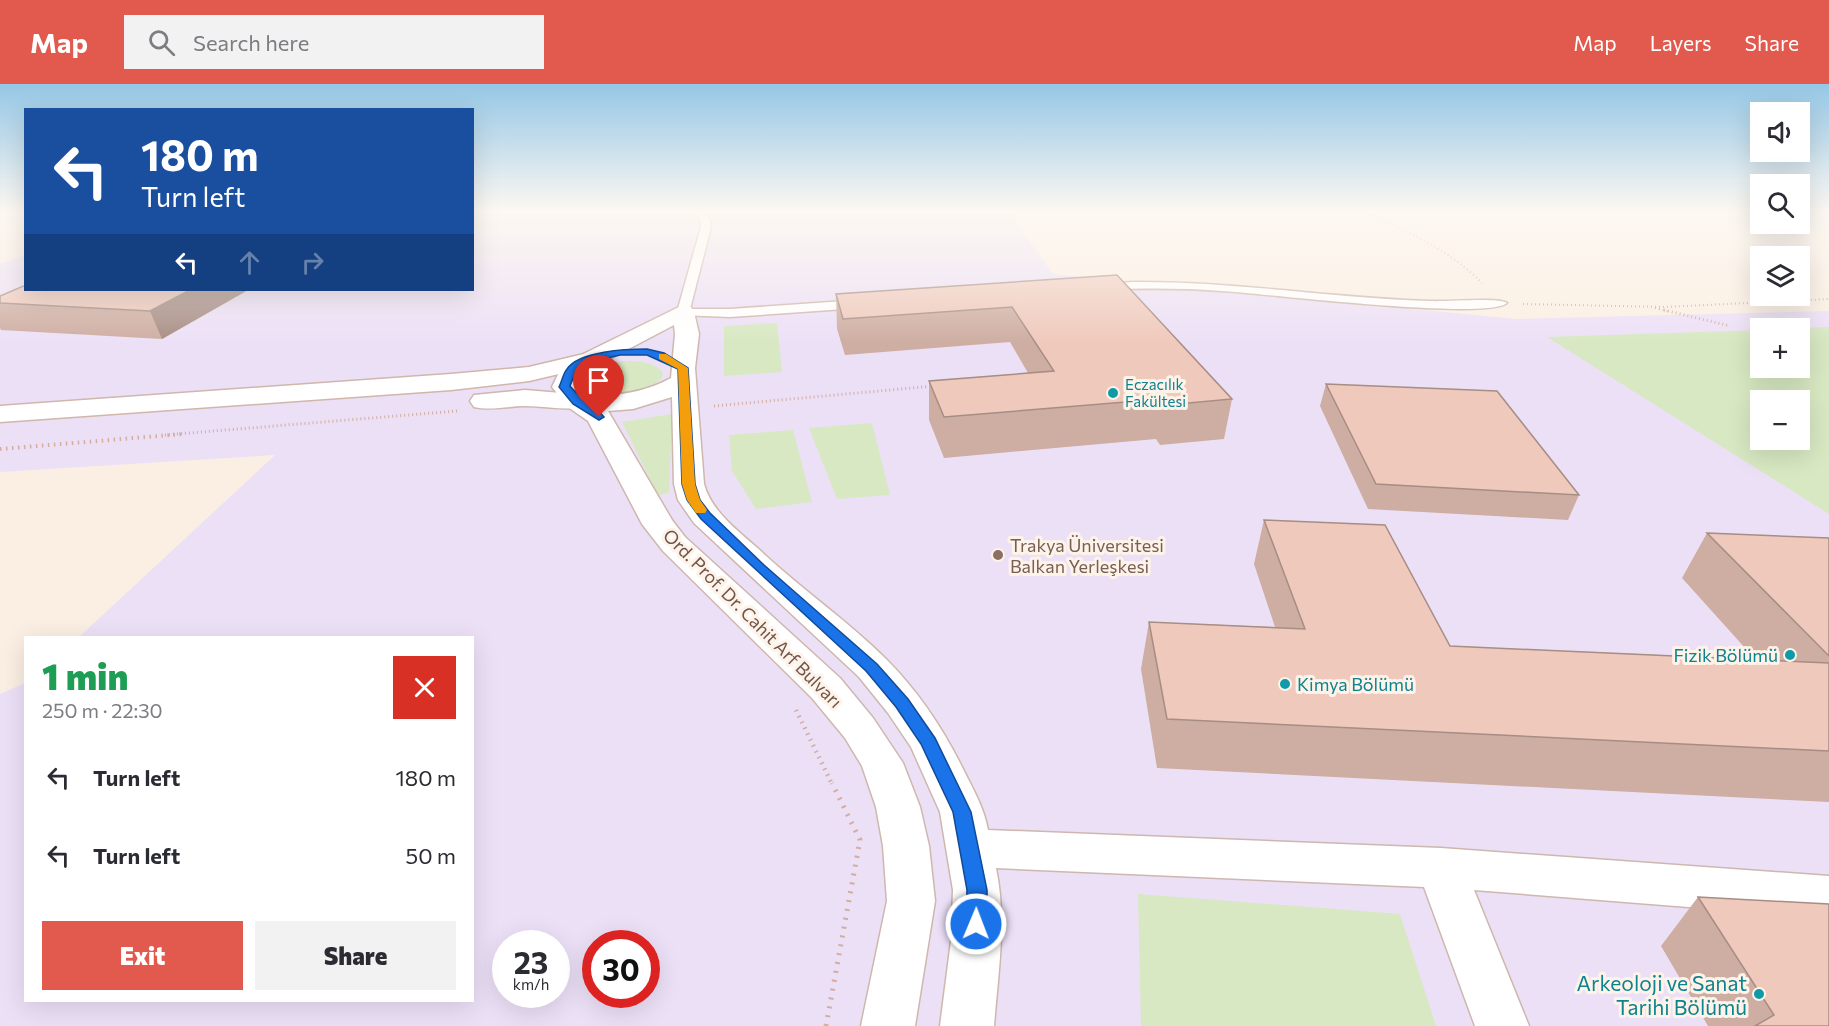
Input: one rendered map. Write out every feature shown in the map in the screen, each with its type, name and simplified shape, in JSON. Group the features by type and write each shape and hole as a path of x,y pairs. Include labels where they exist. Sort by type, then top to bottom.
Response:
{"street":[{"path":"577,401 565,387 572,369 683,312 687,334 685,385 688,484 693,500 705,516 759,567 872,668 902,703 929,742 962,812 977,890 976,931 966,1026"},
{"path":"0,414 451,382 529,374 636,351 657,354 685,385"},
{"path":"0,436 525,398 602,404 634,402 685,385"},
{"name":"Ord. Prof. Dr. Cahit Arf Bulvarı","path":"577,401 590,408 599,417 658,524 674,544 826,688 859,728 882,763 898,807 906,846 911,901 888,1026"},
{"path":"970,848 1441,868 1829,897"},
{"path":"1441,868 1502,1026"}],"lane":[{"path":"698,256 683,312 730,313 872,303"},
{"path":"1086,288 1134,285 1209,285 1417,305 1481,306 1501,303"}],"path":[{"path":"1447,256 1474,275 1501,303 1645,307 1829,299"},
{"path":"1645,307 1730,326"},
{"path":"685,385 936,386"},
{"path":"0,450 466,410"},
{"path":"794,706 860,840 826,1026"}],"shaded area":[{"name":"Trakya Üniversitesi Balkan Yerleşkesi","path":"22,256 24,291 474,291 474,256 1040,256 1053,274 1516,319 1829,311 1829,1026 0,1026 0,694 24,683 24,1002 474,1002 474,636 80,636 275,455 0,472 0,264"}],"green space":[{"path":"777,323 782,372 724,376 724,326"},
{"path":"1829,327 1829,514 1547,337 1750,330 1750,378 1810,378 1810,328"},
{"path":"623,361 649,363 662,371 663,376 647,388 624,395 600,394 591,390 584,383 590,373 595,370"},
{"path":"672,414 669,493 658,495 622,422"},
{"path":"872,423 890,495 837,499 809,428"},
{"path":"793,430 812,502 756,509 732,471 729,435"},
{"path":"1138,894 1400,914 1436,1026 1141,1026"}],"building":[{"path":"1117,275 1232,399 1167,405 1162,399 944,417 929,381 1054,371 1012,307 843,319 836,294"},
{"path":"24,286 24,291 188,291 150,311 0,303 0,296"},
{"path":"1326,384 1497,391 1579,495 1376,484"},
{"path":"1264,520 1385,525 1450,646 1829,663 1829,751 1167,719 1149,622 1305,629"},
{"path":"1707,533 1829,538 1829,656"},
{"path":"1698,897 1829,904 1829,1026 1755,1026 1774,1015"}],"slow traffic":[{"path":"662,357 683,368 688,484 693,500 701,510"}],"place":[{"name":"Eczacılık Fakültesi","path":"1113,393"},
{"name":"Trakya Üniversitesi Balkan Yerleşkesi","path":"998,555"},
{"name":"Fizik Bölümü","path":"1790,655"},
{"name":"Kimya Bölümü","path":"1285,684"},
{"name":"Arkeoloji ve Sanat Tarihi Bölümü","path":"1759,994"}],"route":[{"path":"599,417 569,394 565,387 572,369 588,360 620,352 636,351 660,355 683,368 688,484 693,500 705,516 802,608 872,668 902,703 929,742 962,812 977,890 976,924"}]}
